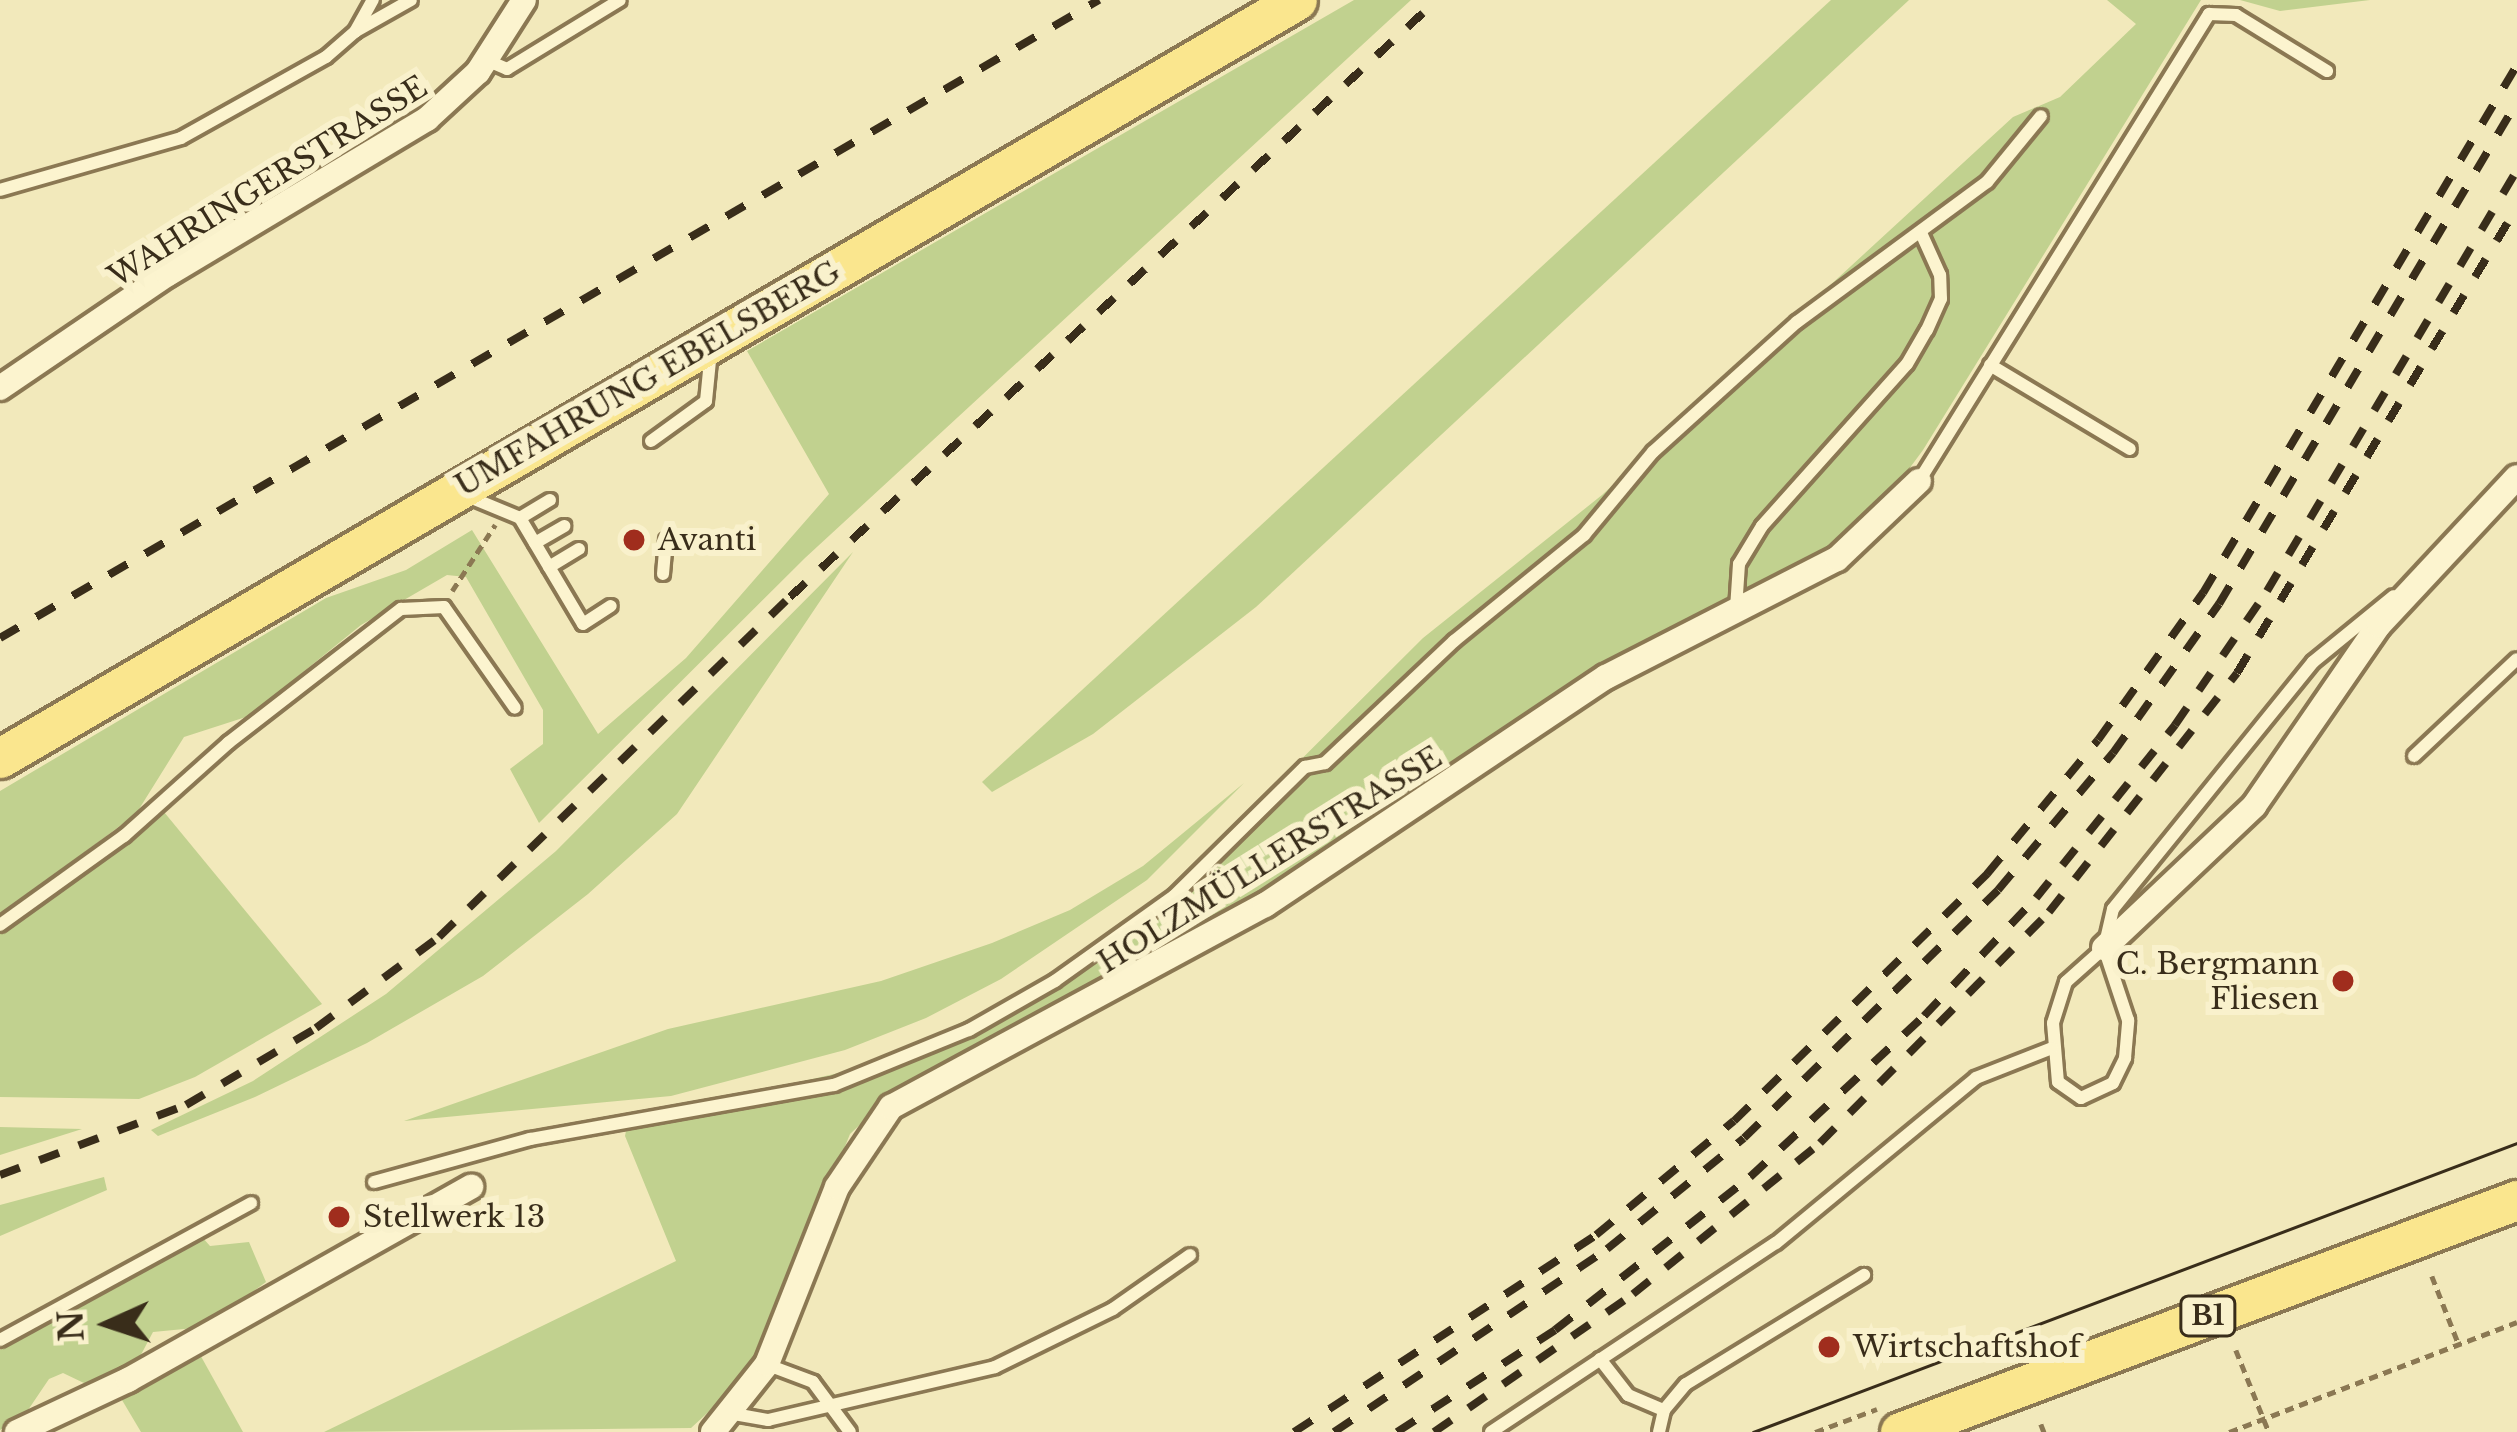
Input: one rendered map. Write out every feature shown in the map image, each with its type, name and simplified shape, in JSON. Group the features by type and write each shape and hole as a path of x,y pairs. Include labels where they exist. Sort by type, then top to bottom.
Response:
{"main road":[{"name":"UMFAHRUNG EBELSBERG","path":"0,758 1297,0"},
{"name":"B1","path":"1900,1432 2517,1201"}],"street":[{"name":"WAHRINGERSTRASSE","path":"0,388 168,274 427,119 485,60 524,0"},
{"path":"2104,947 2254,806 2414,582 2517,477"},
{"name":"HOLZMÜLLERSTRASSE","path":"712,1432 734,1414 767,1364 837,1187 891,1108 1228,926 1606,676 1838,559 1918,481"},
{"path":"17,1432 128,1380 471,1187"}],"lane":[{"path":"355,32 373,0"},
{"path":"0,190 168,144 326,57 355,32 410,0"},
{"path":"485,60 507,69 620,0"},
{"path":"1918,481 2209,14 2236,15 2327,71"},
{"path":"374,1182 530,1139 834,1085 969,1030 1055,981 1174,896 1305,767 1325,763 1454,641 1584,535 1653,452 1797,322 1987,182 2041,116"},
{"path":"1736,609 1739,564 1762,526 1928,331 1941,299 1940,274 1921,233"},
{"path":"651,441 706,401 712,342"},
{"path":"1990,364 2130,449"},
{"path":"455,491 520,518 583,624 611,606"},
{"path":"520,518 550,500"},
{"path":"535,543 565,526"},
{"path":"663,574 666,540"},
{"path":"549,567 579,549"},
{"path":"2104,947 2066,982 2052,1048 2068,1094 2094,1096 2113,1083 2125,1058 2128,1020 2104,947 2113,909 2276,705 2327,650 2414,582"},
{"path":"0,925 124,836 228,743 401,609 444,607 515,708"},
{"path":"2414,756 2517,659"},
{"path":"1491,1432 1776,1243 1976,1078 2052,1048"},
{"path":"0,1340 251,1203"},
{"path":"734,1414 767,1420 995,1367 1113,1309 1190,1255"},
{"path":"1659,1432 1664,1410 1686,1384 1774,1323 1864,1275"},
{"path":"1600,1359 1628,1395 1664,1410"},
{"path":"767,1364 813,1382 836,1406 850,1432"}],"path":[{"path":"444,607 504,511"},
{"path":"2432,1276 2459,1345"},
{"path":"2229,1432 2517,1322"},
{"path":"2236,1350 2269,1432"},
{"path":"2041,1424 2044,1432"}],"green space":[{"path":"1354,0 1411,0 805,558 539,823 510,769 543,744 543,710 466,577 447,575 361,625 249,716 184,737 136,814 0,915 0,791 326,598 406,570 472,530 598,734 686,658 829,494 747,351"},
{"path":"1831,0 1909,0 1256,607 1093,734 992,792 982,782"},
{"path":"2107,0 2201,0 1923,450 1881,507 1840,543 1603,667 1257,896 901,1086 850,1134 769,1336 743,1380 691,1428 324,1432 676,1261 625,1136 628,1121 878,1064 1056,975 1167,893 1423,638 1602,495 2013,117 2060,97 2136,24"},
{"path":"2240,0 2370,0 2280,11"},
{"path":"853,552 677,814 588,894 483,976 367,1043 255,1097 158,1136 151,1130 253,1081 386,994 556,851"},
{"path":"1244,783 1147,880 1001,979 926,1018 845,1050 671,1096 404,1121 668,1029 881,981 992,943 1070,910 1143,866"},
{"path":"164,812 322,1004 195,1077 139,1099 0,1097 0,934"},
{"path":"0,1127 82,1129 0,1155"},
{"path":"104,1177 107,1190 0,1236 0,1205"},
{"path":"202,1237 210,1246 249,1242 266,1282 205,1327 153,1332 135,1366 119,1376 86,1384 63,1373 49,1379 26,1413 0,1430 0,1350"},
{"path":"198,1351 243,1432 141,1432 119,1395"}],"tram line":[{"path":"1753,1432 2517,1143"}],"railway":[{"path":"0,638 1099,0"},
{"path":"0,1175 186,1105 316,1028 439,937 790,597 1437,0"},
{"path":"1294,1432 1596,1235 1734,1121 1987,874 2098,740 2203,593 2517,65"},
{"path":"1334,1432 1607,1249 1744,1138 1998,890 2113,753 2219,604 2517,102"},
{"path":"1397,1432 1555,1330 1750,1177 1924,1016 2036,898 2175,725 2267,591 2517,170"},
{"path":"1434,1432 1633,1294 1820,1143 2049,912 2237,673 2517,207"}],"place":[{"name":"Avanti","path":"634,540"},
{"name":"C. Bergmann Fliesen","path":"2343,981"},
{"name":"Stellwerk 13","path":"339,1217"},
{"name":"Wirtschaftshof","path":"1829,1347"}]}
